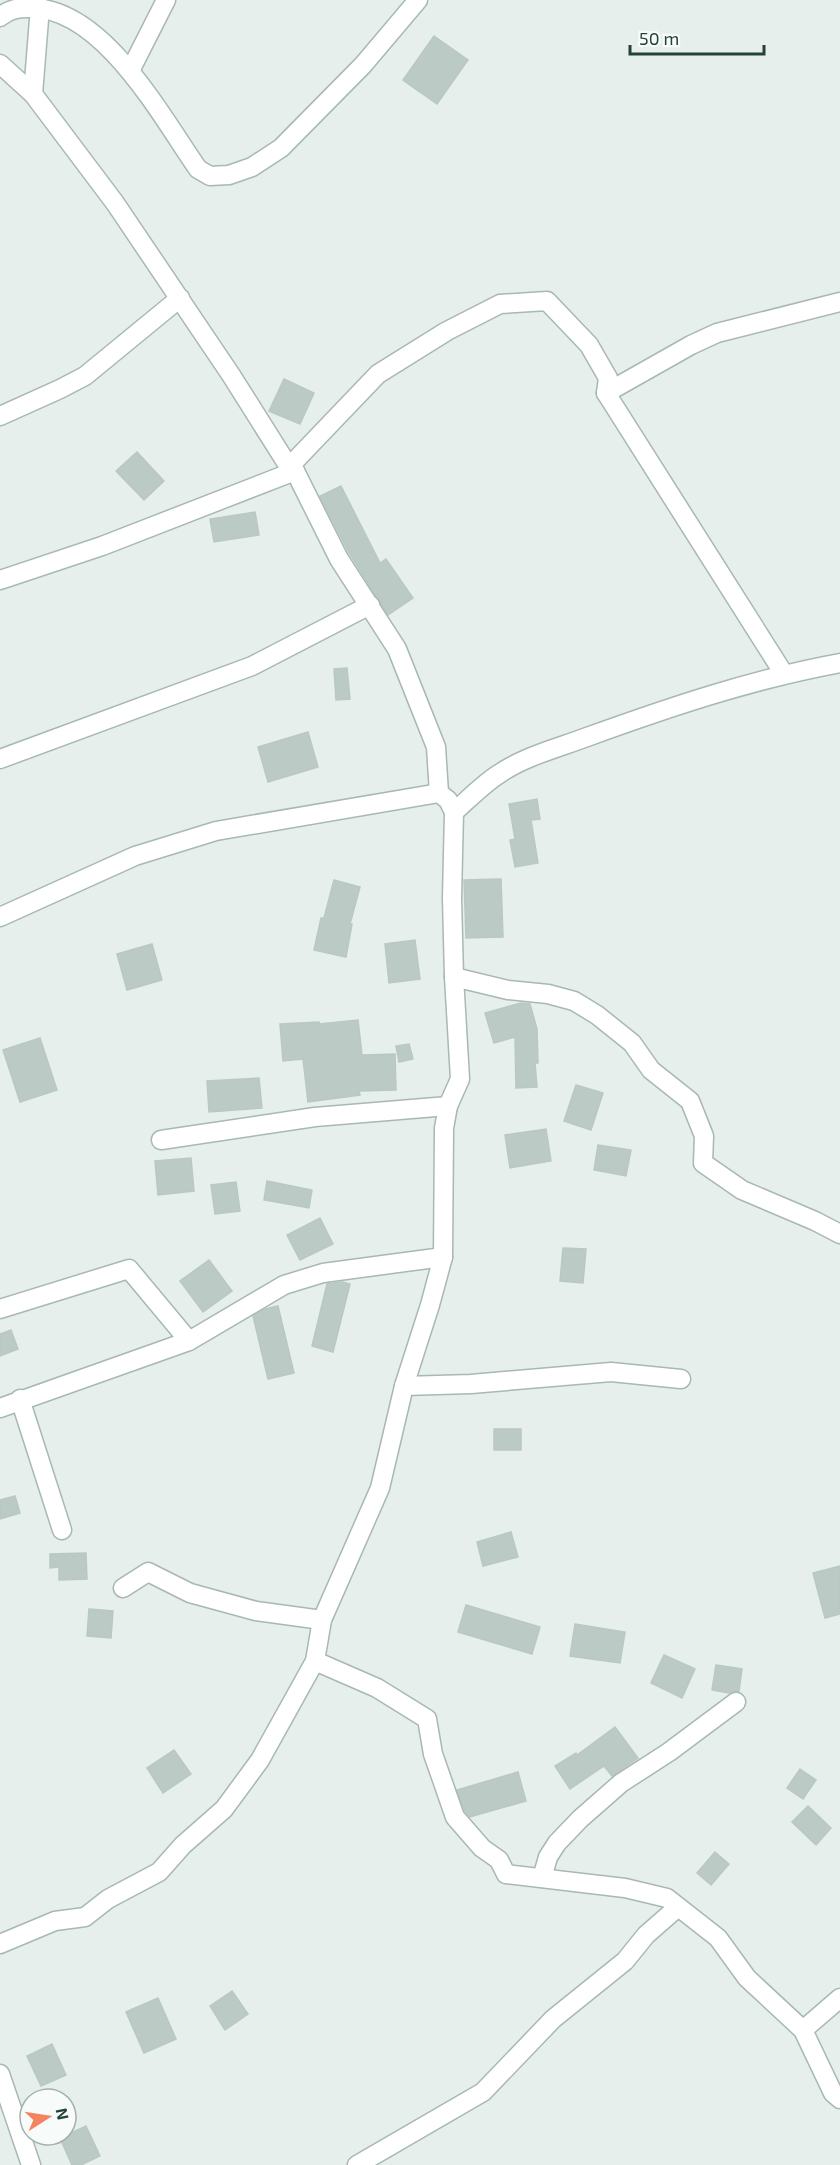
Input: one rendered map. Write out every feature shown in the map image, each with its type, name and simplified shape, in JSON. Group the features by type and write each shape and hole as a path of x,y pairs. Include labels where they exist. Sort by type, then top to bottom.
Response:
{"street":[{"path":"130,70 166,0"},
{"path":"0,17 6,11 18,8 40,7 76,20 105,42 130,70 198,169 210,176 229,175 252,167 281,148 363,65 418,0"},
{"path":"33,94 40,7"},
{"path":"0,64 33,94 115,203 180,298 292,469 339,559 397,649 436,747 440,793 448,800 454,812 452,898 460,1079 448,1106 444,1128 443,1257 404,1386 380,1488 322,1620 315,1661 260,1760 224,1809 183,1845 159,1872 108,1899 85,1917 55,1921 0,1944"},
{"path":"0,416 85,376 180,298"},
{"path":"0,580 102,546 292,469 378,374 447,332 500,304 546,301 589,345 608,378 606,393 784,674"},
{"path":"606,393 691,345 717,333 840,302"},
{"path":"0,759 252,666 369,604"},
{"path":"454,812 498,774 526,759 645,716 784,674 840,663"},
{"path":"0,917 135,856 216,831 440,793"},
{"path":"454,977 508,990 548,994 574,1001 597,1015 632,1043 651,1070 690,1101 704,1136 703,1163 742,1190 840,1234"},
{"path":"161,1140 315,1117 448,1106"},
{"path":"0,1408 20,1399 53,1390 99,1371 127,1364 189,1341 284,1285 323,1273 443,1257"},
{"path":"0,1310 129,1269 189,1341"},
{"path":"404,1386 471,1384 611,1372 681,1379"},
{"path":"20,1399 62,1530"},
{"path":"123,1588 148,1572 190,1593 256,1611 322,1620"},
{"path":"315,1661 377,1688 427,1719 433,1754 455,1816 482,1848 498,1860 506,1874 625,1888 667,1898 718,1938 747,1978 803,2030 833,2093 840,2099"},
{"path":"542,1878 548,1857 557,1843 580,1819 621,1783 669,1752 736,1702"},
{"path":"357,2165 483,2092 553,2019 625,1961 646,1935 678,1907"},
{"path":"803,2030 840,1998"},
{"path":"0,2074 31,2165"}],"building":[{"path":"434,36 468,60 437,104 403,80"},
{"path":"284,379 314,393 300,424 269,411"},
{"path":"137,452 164,481 144,500 116,471"},
{"path":"341,486 380,563 386,559 413,598 388,615 349,553 320,496"},
{"path":"255,512 259,535 214,542 210,519"},
{"path":"347,668 350,699 336,700 334,669"},
{"path":"308,732 318,767 268,782 258,747"},
{"path":"537,799 540,819 531,820 538,863 515,867 510,840 515,839 509,804"},
{"path":"501,879 503,937 466,938 464,880"},
{"path":"334,880 360,887 350,924 352,924 346,957 314,950 321,918 324,918"},
{"path":"415,940 420,979 389,983 385,944"},
{"path":"152,944 162,980 127,990 117,954"},
{"path":"521,1003 530,1004 537,1029 538,1063 535,1063 537,1087 516,1088 515,1037 494,1043 485,1013"},
{"path":"358,1020 362,1055 395,1054 396,1090 359,1091 360,1095 308,1102 303,1059 283,1061 280,1024 319,1022 319,1024"},
{"path":"40,1038 57,1090 20,1102 3,1050"},
{"path":"409,1044 413,1059 399,1062 396,1046"},
{"path":"259,1078 262,1108 209,1112 207,1081"},
{"path":"576,1085 603,1093 591,1130 564,1121"},
{"path":"546,1129 551,1161 510,1168 505,1135"},
{"path":"598,1145 631,1150 626,1176 594,1170"},
{"path":"191,1158 194,1191 158,1195 155,1161"},
{"path":"267,1181 312,1190 309,1208 264,1200"},
{"path":"236,1182 240,1211 215,1214 211,1185"},
{"path":"320,1218 333,1244 300,1260 287,1235"},
{"path":"563,1248 586,1249 583,1283 560,1281"},
{"path":"209,1260 232,1291 203,1312 180,1281"},
{"path":"342,1282 350,1284 333,1352 312,1346 327,1284"},
{"path":"278,1306 294,1373 268,1379 253,1316 265,1309"},
{"path":"11,1330 18,1349 0,1356 0,1334"},
{"path":"494,1429 521,1429 521,1450 494,1450"},
{"path":"15,1496 20,1513 0,1519 0,1500"},
{"path":"511,1532 518,1557 483,1566 477,1542"},
{"path":"86,1553 87,1579 59,1580 59,1567 50,1568 50,1554"},
{"path":"840,1566 840,1614 825,1618 813,1573"},
{"path":"466,1605 540,1627 532,1654 458,1632"},
{"path":"89,1609 113,1611 111,1638 87,1636"},
{"path":"575,1624 625,1632 620,1663 570,1656"},
{"path":"664,1655 695,1669 682,1698 651,1683"},
{"path":"716,1665 742,1669 739,1691 729,1693 712,1690"},
{"path":"615,1727 638,1758 612,1776 604,1766 570,1789 555,1766 576,1753 577,1755"},
{"path":"174,1750 191,1774 163,1793 147,1768"},
{"path":"800,1769 816,1780 803,1799 787,1788"},
{"path":"518,1772 526,1801 470,1817 465,1811 457,1790"},
{"path":"808,1806 831,1828 816,1845 792,1822"},
{"path":"715,1852 729,1864 711,1885 697,1873"},
{"path":"232,1991 248,2014 225,2030 210,2006"},
{"path":"158,1998 176,2039 144,2053 126,2012"},
{"path":"52,2044 66,2075 41,2086 27,2056"},
{"path":"86,2126 100,2156 81,2165 72,2165 64,2147 78,2147 78,2130"}]}
